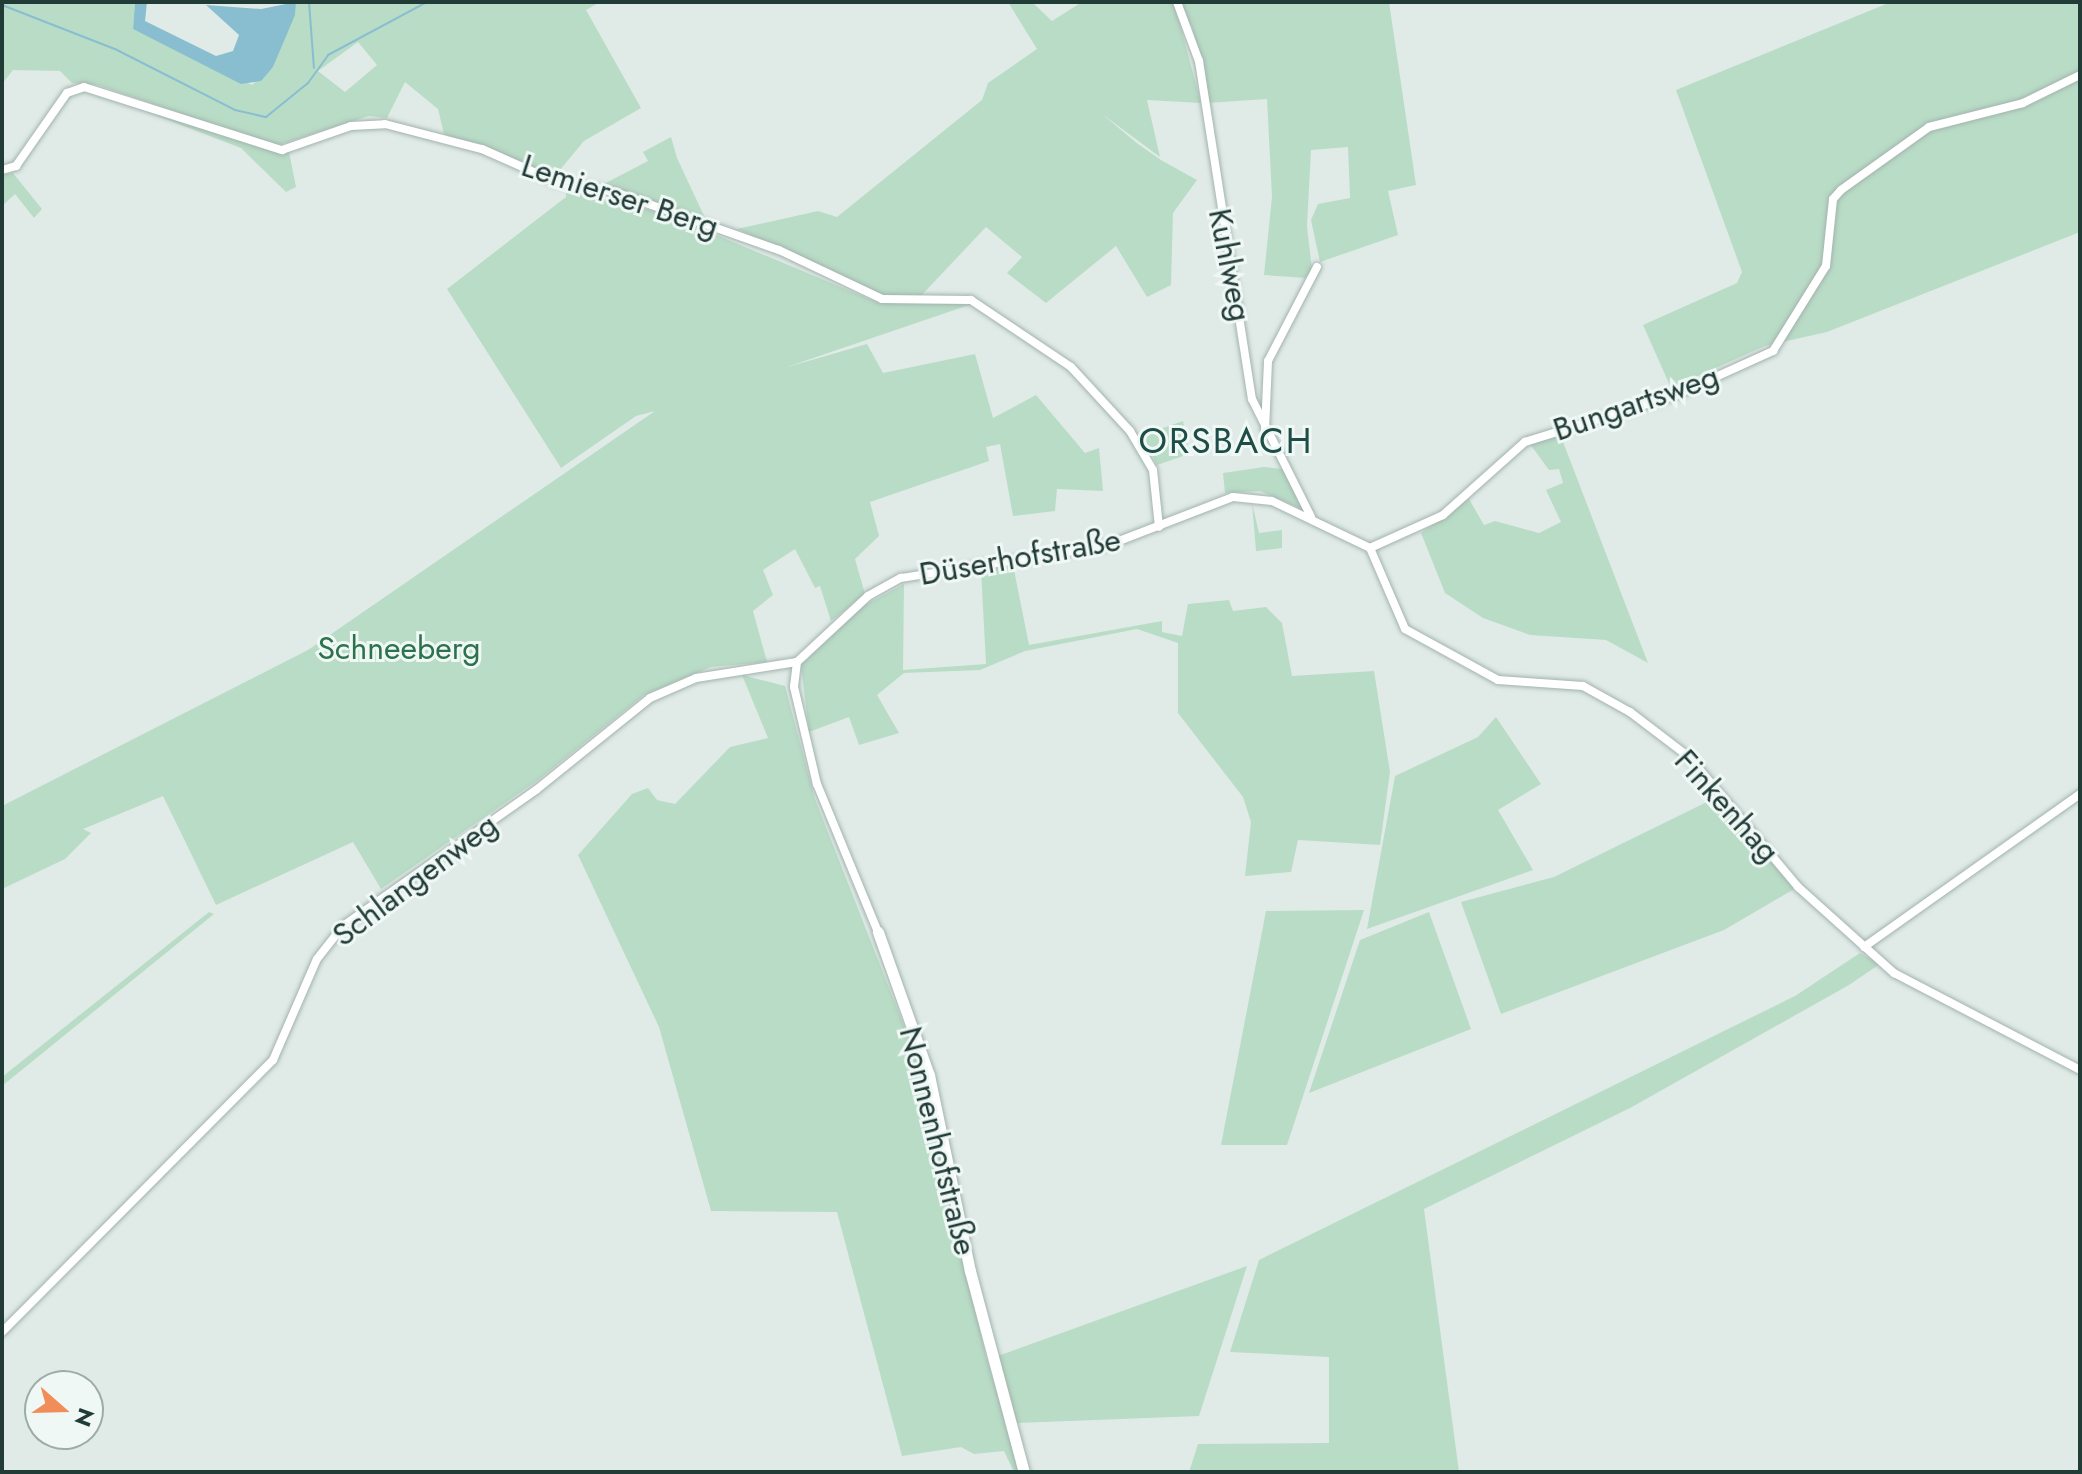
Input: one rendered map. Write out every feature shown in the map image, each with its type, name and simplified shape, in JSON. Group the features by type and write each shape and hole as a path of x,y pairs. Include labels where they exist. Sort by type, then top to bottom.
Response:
{"street":[{"name":"Kuhlweg","path":"1177,2 1199,61 1252,399 1265,430 1296,477 1311,517"},
{"name":"Bungartsweg","path":"1370,548 1443,515 1525,442 1676,395 1773,351 1826,266 1833,199 1841,190 1929,127 2023,103 2080,75"},
{"name":"Lemierser Berg","path":"2,170 16,166 67,93 84,87 282,150 360,124 385,124 482,149 556,182 645,202 779,250 882,299 971,300 1071,367 1130,431 1153,470 1159,527"},
{"path":"1265,430 1268,361 1317,267"},
{"name":"Düserhofstraße","path":"778,669 797,662 868,596 901,578 1106,546 1245,496 1311,517 1370,548"},
{"name":"Finkenhag","path":"1370,548 1398,623 1476,671 1533,687 1583,686 1657,732 1689,757 1798,887 1894,973 2080,1070"},
{"name":"Nonnenhofstraße","path":"797,662 794,679 826,813 878,932 929,1075 970,1271 1024,1472"},
{"path":"778,669 794,679"},
{"name":"Schlangenweg","path":"2,1332 273,1060 317,959 343,926 536,790 650,698 701,677 778,669"},
{"path":"1864,947 2080,794"}],"green space":[{"path":"2,2 135,2 133,29 252,85 273,67 296,2 600,2 586,10 641,108 584,141 554,177 444,134 438,109 405,82 387,118 369,116 275,146 98,85 72,83 60,71 13,70 2,84","holes":["358,42 377,65 345,92 318,71"]},
{"path":"1008,2 1032,2 1052,21 1082,2 1174,2 1201,103 1147,100 1160,157 1102,114 1161,160 1197,180 1173,213 1171,285 1147,297 1116,246 1046,303 1007,273 1022,257 986,227 918,299 884,296 737,229 818,211 837,217 982,100 988,83 1037,49"},
{"path":"1178,2 1389,2 1416,185 1388,191 1398,235 1320,262 1311,220 1318,204 1350,198 1348,147 1311,150 1307,226 1312,270 1305,278 1264,275 1272,197 1267,99 1207,103 1192,27"},
{"path":"1891,2 2080,2 2080,232 1827,332 1765,346 1671,388 1643,325 1737,283 1742,272 1676,90"},
{"path":"142,110 289,152 296,187 286,192 241,148"},
{"path":"671,137 677,158 706,220 600,186 648,161 643,152"},
{"path":"13,173 42,209 34,218 15,194 2,206 2,175"},
{"name":"Schneeberg","path":"566,187 671,216 879,303 972,304 784,368 867,344 883,373 975,354 993,418 1036,395 1085,453 1099,448 1103,491 1057,489 1055,511 1013,516 1000,444 986,447 989,461 870,502 879,536 855,559 865,594 831,621 820,586 815,588 795,549 763,570 773,595 753,611 767,662 711,667 644,695 538,780 381,889 353,842 216,905 163,796 83,829 91,833 65,859 2,889 2,806 308,650 655,411 636,416 561,468 447,289 566,197"},
{"path":"1183,421 1189,454 1157,465 1143,435"},
{"path":"1560,434 1648,663 1606,640 1530,635 1483,618 1445,593 1421,533 1469,499 1484,525 1495,521 1539,533 1561,522 1546,490 1563,483 1559,469 1549,470 1530,444"},
{"path":"1264,467 1283,469 1306,504 1302,509 1260,491 1225,493 1223,473"},
{"path":"1252,503 1259,533 1282,530 1282,548 1256,551"},
{"path":"1013,565 1029,645 1162,621 1162,632 1182,636 1188,604 1229,600 1233,611 1266,607 1282,623 1292,676 1374,671 1390,772 1380,845 1298,840 1291,872 1245,876 1251,822 1243,797 1178,713 1178,643 1137,629 1025,651 980,670 904,673 877,695 899,733 859,745 849,717 809,732 801,665 863,606 904,584 903,670 986,664 981,570"},
{"path":"742,675 785,686 815,799 924,1077 986,1357 1022,1472 1014,1472 1004,1451 974,1454 961,1447 902,1456 837,1212 711,1211 659,1027 578,855 632,794 648,788 657,800 675,804 730,747 768,738"},
{"path":"1496,717 1541,784 1498,810 1533,870 1367,929 1395,776 1478,737"},
{"path":"1717,797 1796,888 1724,930 1501,1014 1461,902 1554,877"},
{"path":"1364,910 1287,1145 1221,1145 1266,911"},
{"path":"209,912 214,914 2,1086 2,1077"},
{"path":"1429,912 1471,1029 1309,1093 1360,940"},
{"path":"1860,953 1880,964 1849,985 1630,1108 1424,1209 1459,1472 1189,1472 1198,1444 1329,1443 1329,1357 1230,1352 1259,1260 1795,996"},
{"path":"1247,1266 1199,1416 1017,1423 998,1356"}],"water":[{"path":"135,2 147,2 145,21 216,56 233,51 239,35 206,5 261,9 296,2 295,15 273,67 261,81 241,84 133,29"}],"waterway":[{"path":"309,2 314,68"},
{"path":"2,5 115,49 235,110 266,117 308,83 328,55 427,2"}],"district":[{"name":"ORSBACH","path":"1226,441"}]}
